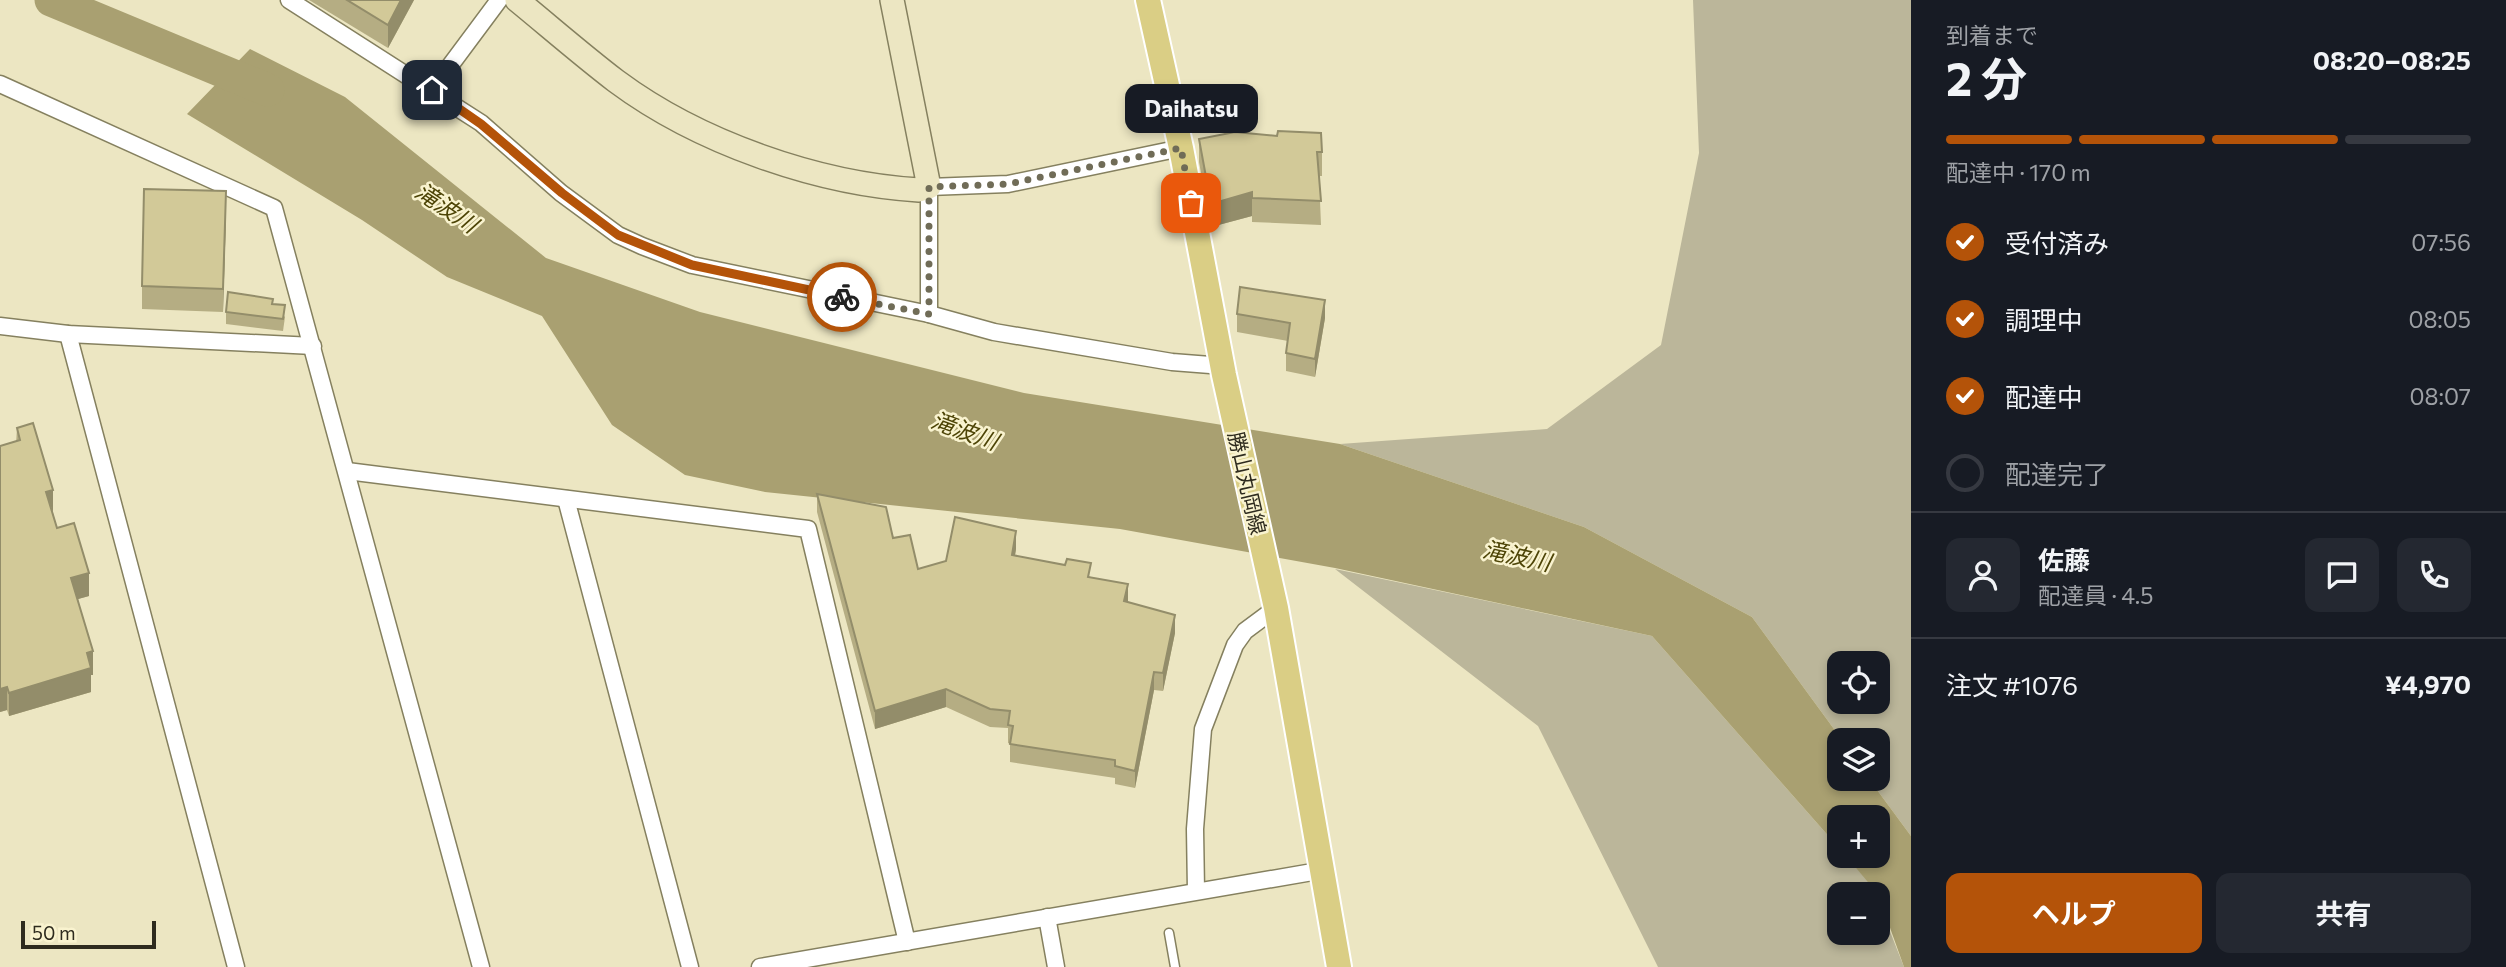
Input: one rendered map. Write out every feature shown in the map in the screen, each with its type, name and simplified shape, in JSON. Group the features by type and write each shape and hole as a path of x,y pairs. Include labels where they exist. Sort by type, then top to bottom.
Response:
{"main road":[{"name":"勝山丸岡線","path":"1148,0 1181,148 1223,371 1276,608 1339,967"}],"street":[{"path":"289,0 481,124 562,193 618,235 642,246 692,265 929,314 994,332 1223,371"},
{"path":"432,90 499,0"},
{"path":"517,0 618,82 713,137 810,171 901,189 1008,184 1181,148"},
{"path":"892,0 929,187 929,314"},
{"path":"0,84 274,208 481,967"},
{"path":"0,326 68,334 313,346"},
{"path":"68,334 236,967"},
{"path":"347,471 808,529 907,942"},
{"path":"566,499 690,967"},
{"path":"1196,891 1195,829 1203,729 1235,645 1245,631 1276,608"},
{"path":"760,967 1324,870"},
{"path":"1047,917 1056,967"}],"lane":[{"path":"1169,933 1175,967"}],"shaded area":[{"path":"1693,0 1911,0 1911,836 1878,791 1890,791 1890,728 1833,728 1752,617 1584,527 1340,444 1547,429 1661,345 1699,153"},
{"path":"1335,569 1652,636 1827,834 1827,868 1857,868 1869,882 1827,882 1827,945 1890,945 1890,931 1904,967 1658,967 1538,726"}],"water":[{"path":"250,49 345,97 546,258 700,312 1024,393 1340,444 1584,527 1752,617 1833,728 1827,728 1827,791 1878,791 1888,805 1827,805 1827,834 1652,636 1335,568 1120,529 765,492 685,475 612,425 542,316 447,277 362,220 187,114"},
{"path":"1890,808 1911,836 1911,967 1904,967 1890,928 1890,882 1868,882 1856,868 1890,868"}],"building":[{"path":"347,0 401,0 388,25"},
{"path":"1278,131 1321,133 1322,152 1317,152 1321,201 1252,198 1252,192 1211,204 1199,139 1235,132 1277,136"},
{"path":"144,189 226,191 223,289 142,286"},
{"path":"1240,287 1325,300 1315,359 1286,353 1290,323 1237,314"},
{"path":"228,292 273,299 272,304 285,305 283,319 226,312"},
{"path":"33,423 53,490 46,492 57,528 74,523 89,573 71,578 93,651 87,653 91,668 9,693 7,687 0,689 0,446 20,440 17,428"},
{"path":"817,494 886,507 893,538 910,535 918,569 946,561 955,517 1016,531 1012,555 1065,565 1067,559 1091,563 1088,577 1128,584 1124,601 1175,615 1163,673 1154,672 1135,771 1115,766 1115,760 1010,744 1013,726 1008,725 1010,711 990,709 946,689 875,711"}],"waterway":[{"name":"滝波川","path":"51,0 268,90"}],"way so far":[{"path":"842,297 929,314 929,187 1008,184 1181,148 1191,203"}],"place":[{"name":"Daihatsu","path":"1191,203"}],"route":[{"path":"432,90 481,124 562,193 618,235 692,265 842,297"}]}
